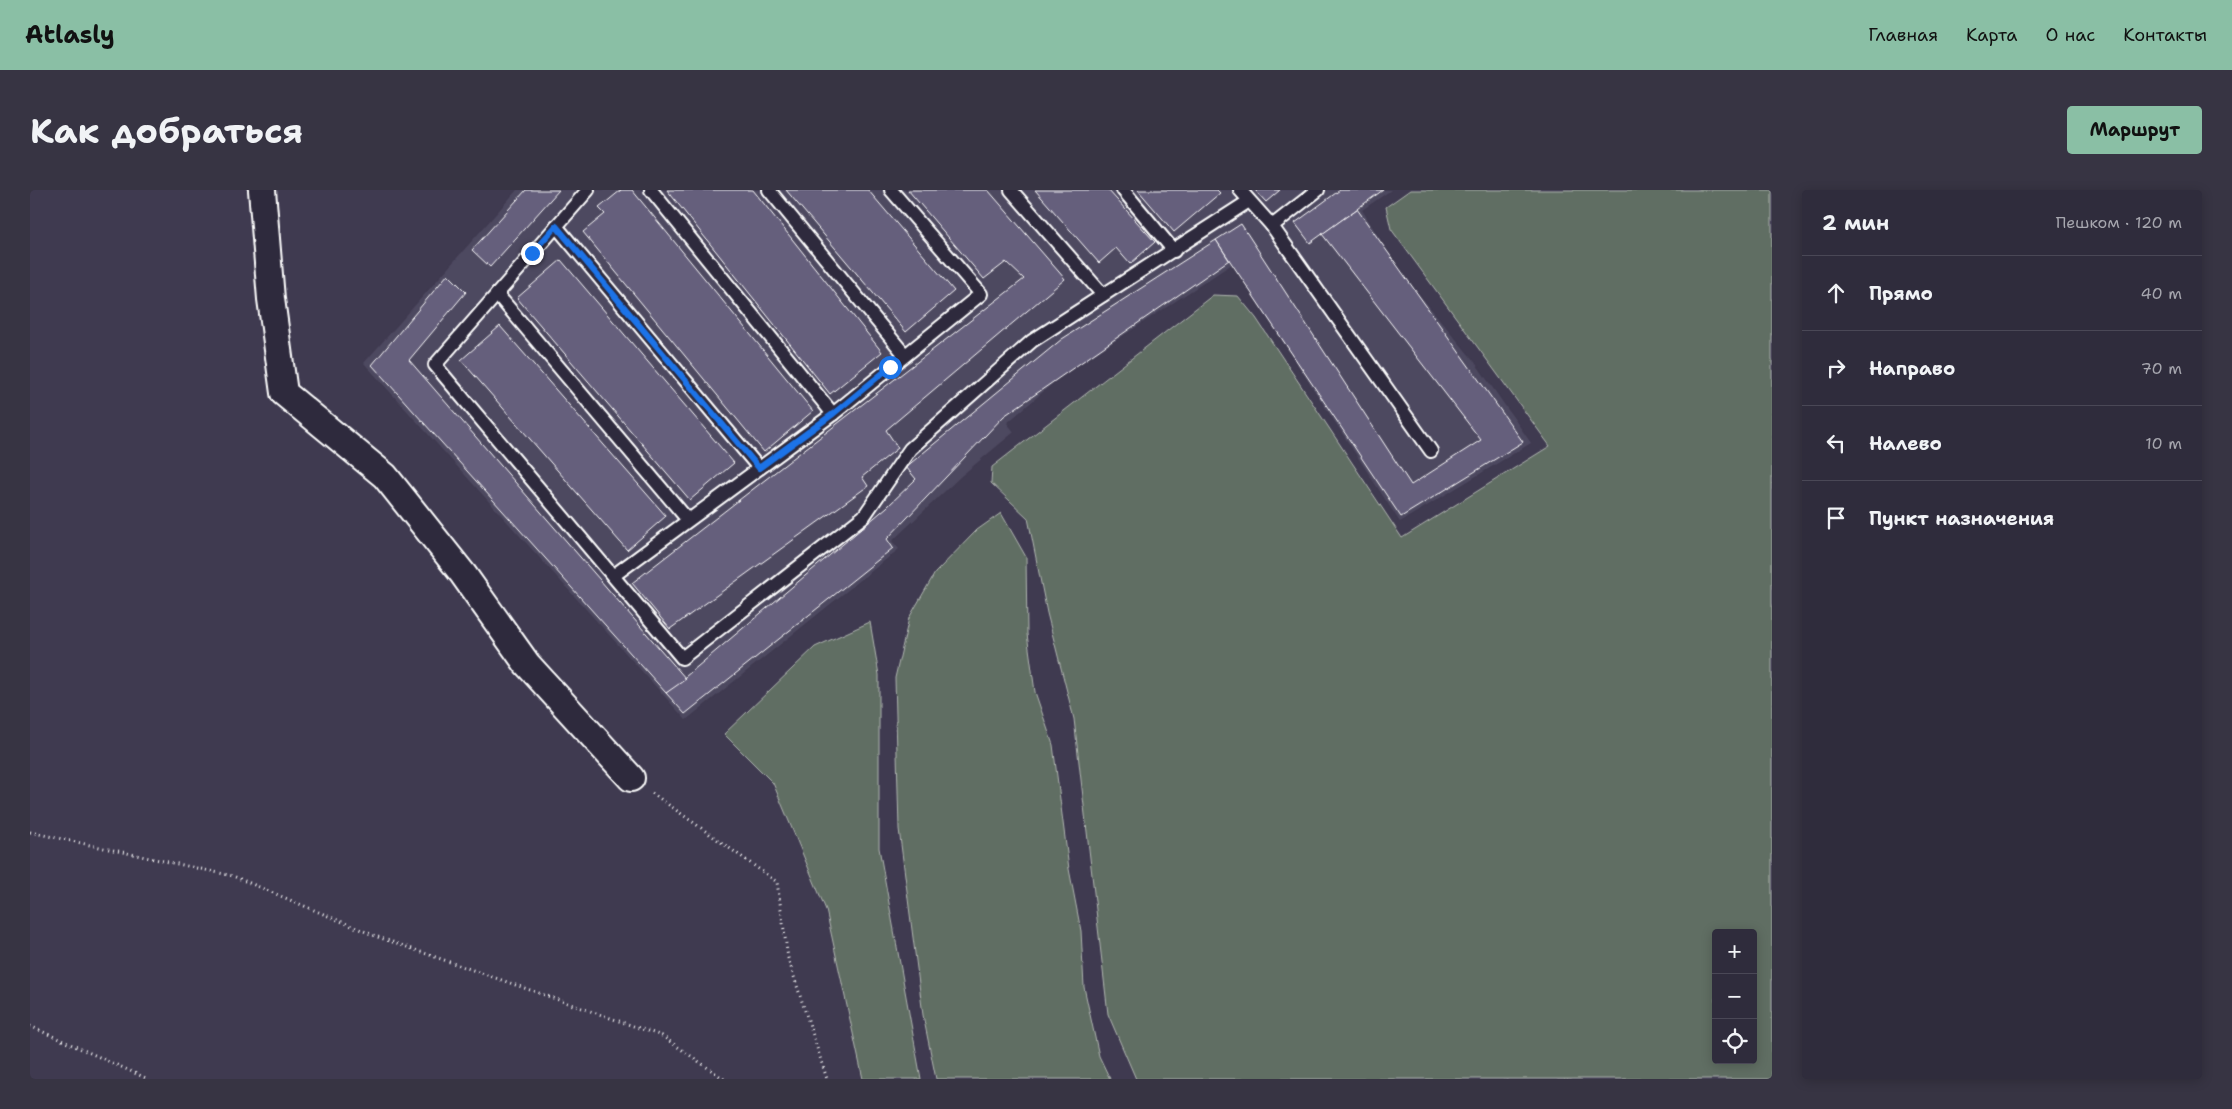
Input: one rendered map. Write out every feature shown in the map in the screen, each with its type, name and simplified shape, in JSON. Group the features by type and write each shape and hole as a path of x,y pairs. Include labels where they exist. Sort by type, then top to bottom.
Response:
{"street":[{"path":"262,190 271,299 284,393 384,476 463,574 527,664 631,778"}],"lane":[{"path":"588,190 435,365 682,658 864,516 910,449 1032,341 1250,201"},
{"path":"651,190 833,414"},
{"path":"769,190 905,356"},
{"path":"613,576 833,414 981,294 891,190"},
{"path":"1011,190 1103,295"},
{"path":"1123,190 1174,251"},
{"path":"1240,190 1272,226 1431,451"},
{"path":"1272,226 1318,190"},
{"path":"556,226 759,468"},
{"path":"497,294 688,520"}],"path":[{"path":"631,778 777,882 788,958 827,1079"},
{"path":"30,832 233,876 378,937 662,1036 724,1079"},
{"path":"30,1026 148,1079"}],"shaded area":[{"path":"517,190 1391,190 1362,210 1398,269 1474,361 1531,443 1400,522 1232,264 1060,377 1007,423 1014,432 961,476 892,541 899,549 686,720 364,363"}],"green space":[{"path":"1410,190 1772,190 1772,1079 1136,1079 1108,1014 1074,719 1047,613 1028,518 991,483 992,467 1213,295 1238,296 1256,318 1402,538 1550,446 1391,229 1386,207"},
{"path":"1001,513 1026,557 1027,634 1035,692 1053,745 1069,869 1081,931 1084,987 1099,1056 1110,1079 936,1079 923,1015 899,829 895,678 909,618 935,573 977,530"},
{"path":"870,622 879,675 879,848 921,1079 863,1079 826,910 773,783 724,734 815,647"}],"building":[{"path":"526,190 559,190 490,267 472,250"},
{"path":"621,190 632,190 813,411 764,452 583,232 605,214 599,208"},
{"path":"667,190 753,190 882,352 830,394"},
{"path":"786,190 868,190 954,291 906,332"},
{"path":"908,190 988,190 1065,279 886,430 898,448 862,477 868,486 670,629 632,583 1024,279 1006,262 984,279"},
{"path":"1035,190 1108,190 1155,242 1130,264 1116,248 1099,263"},
{"path":"1138,190 1217,190 1220,193 1174,232"},
{"path":"1255,190 1280,190 1266,202"},
{"path":"1340,190 1383,190 1310,243 1295,223"},
{"path":"1357,209 1523,442 1401,517 1216,240 1241,224 1411,485 1481,440 1322,234"},
{"path":"1216,240 1229,260 1004,416 887,539 893,548 685,714 666,693 887,507 916,479 906,467 1062,339"},
{"path":"561,260 734,463 690,500 517,298"},
{"path":"448,274 466,292 409,360 686,679 666,693 372,365"},
{"path":"500,326 666,516 627,550 461,360"}],"route":[{"path":"532,253 556,226 759,468 833,414 890,367"}]}
